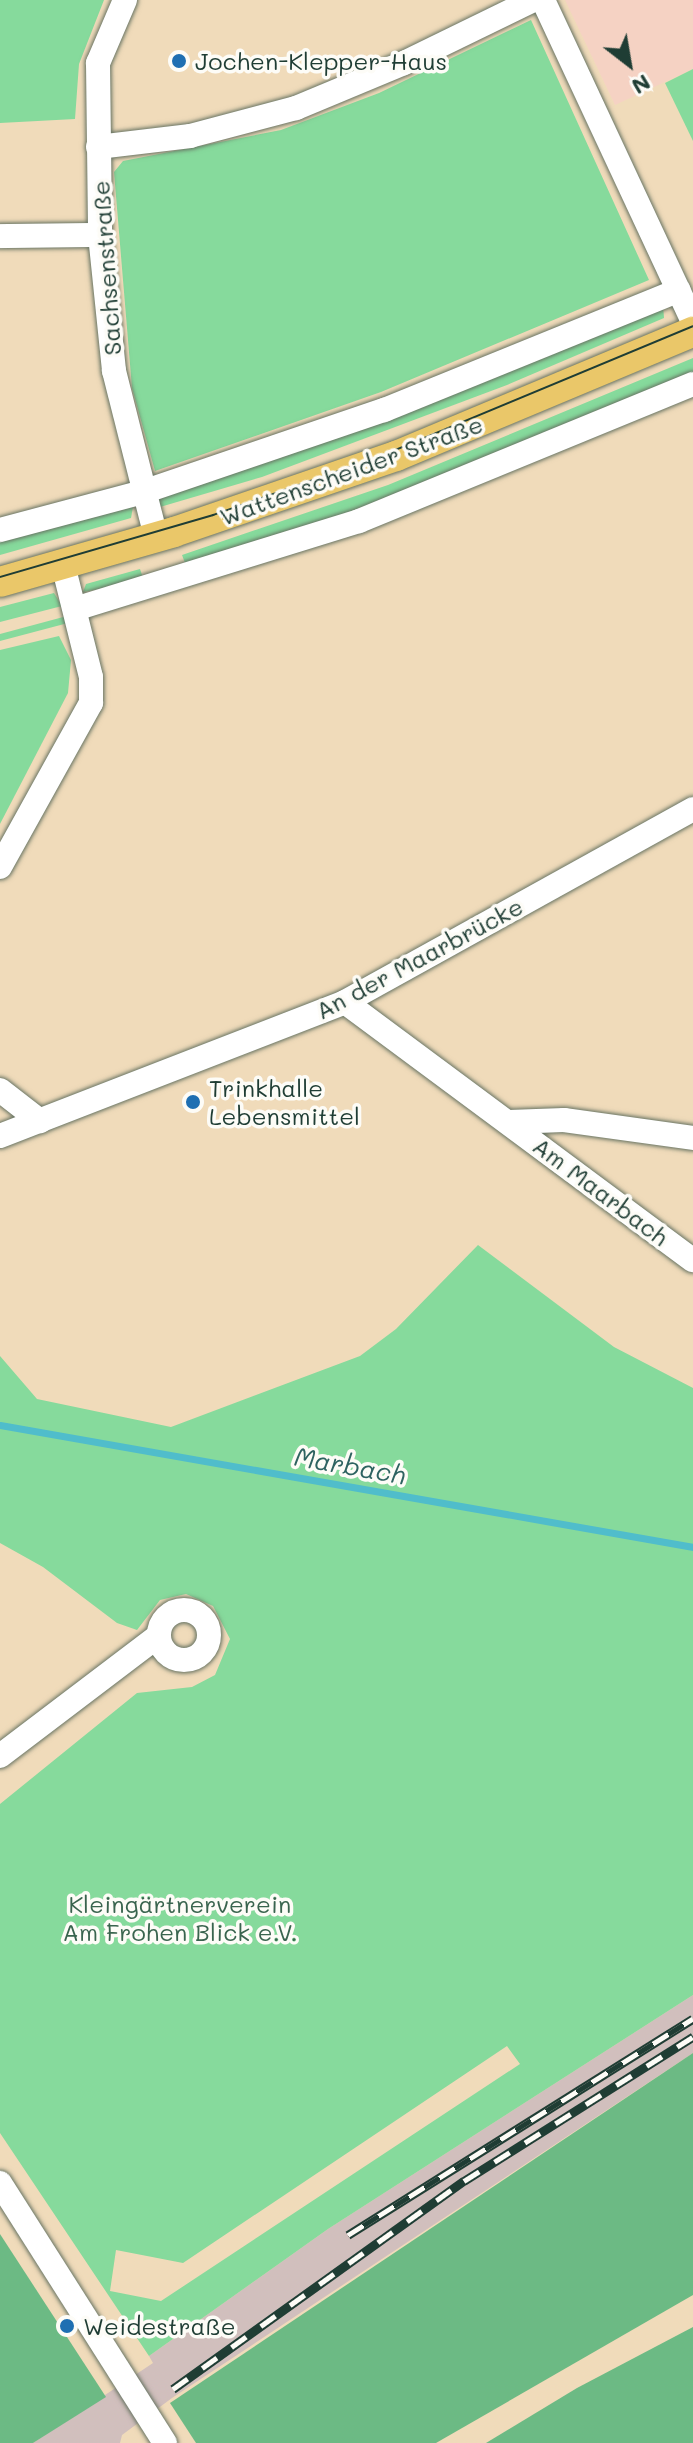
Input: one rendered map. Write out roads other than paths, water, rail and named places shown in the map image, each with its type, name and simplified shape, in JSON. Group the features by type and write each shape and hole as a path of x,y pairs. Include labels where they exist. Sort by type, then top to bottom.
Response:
{"main road":[{"name":"Wattenscheider Straße","path":"0,582 156,537 396,456 693,332"}],"street":[{"name":"Sachsenstraße","path":"125,0 98,63 100,235 114,371 156,537"},
{"path":"98,147 190,136 296,108 404,63 533,0"},
{"path":"543,0 693,321"},
{"path":"0,236 100,235"},
{"name":"Wattenscheider Straße","path":"0,530 143,492 384,410 679,290"},
{"name":"Wattenscheider Straße","path":"75,609 359,521 693,384"},
{"path":"0,867 91,703 91,677 63,565"},
{"name":"An der Maarbrücke","path":"0,1136 345,1002 693,809"},
{"name":"Am Maarbach","path":"345,1002 693,1260"},
{"path":"0,1090 40,1121"},
{"path":"509,1122 564,1120 693,1138"},
{"path":"0,1756 158,1636"},
{"path":"0,2183 165,2443"}],"waterway":[{"name":"Marbach","path":"0,1425 693,1547"}],"tram line":[{"path":"0,577 213,515 376,458 693,326"}],"railway":[{"path":"348,2235 693,2019"},
{"path":"173,2389 464,2181 693,2037"}],"place":[{"name":"Jochen-Klepper-Haus","path":"179,61"},
{"name":"Trinkhalle Lebensmittel","path":"193,1102"},
{"name":"Weidestraße","path":"67,2326"}],"park label":[{"name":"Kleingärtnerverein Am Frohen Blick e.V.","path":"180,1918"}]}
